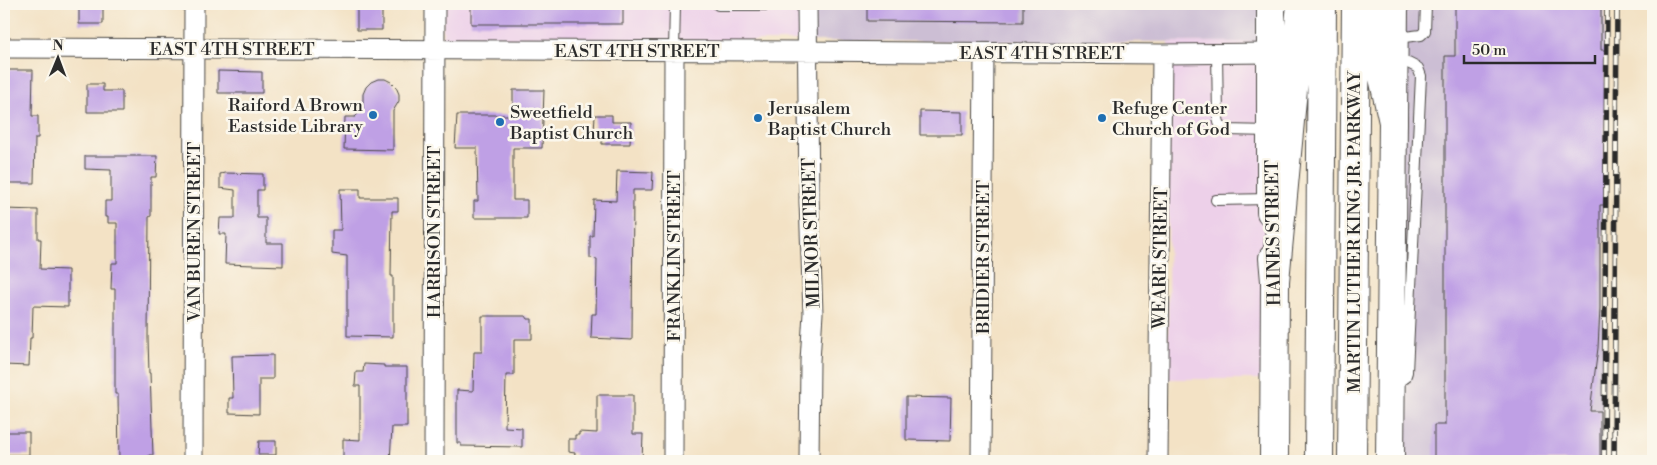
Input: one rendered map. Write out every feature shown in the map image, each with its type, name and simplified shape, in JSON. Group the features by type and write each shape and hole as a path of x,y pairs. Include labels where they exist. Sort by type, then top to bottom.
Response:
{"main road":[{"name":"HAINES STREET","path":"1271,4 1271,200 1275,281 1274,461"},
{"path":"1275,281 1302,4"},
{"name":"MARTIN LUTHER KING JR. PARKWAY","path":"1319,461 1322,4"},
{"name":"MARTIN LUTHER KING JR. PARKWAY","path":"1352,461 1356,4"},
{"path":"1372,4 1378,55 1393,122"},
{"path":"1390,461 1394,4"}],"street":[{"name":"VAN BUREN STREET","path":"193,461 194,4"},
{"name":"HARRISON STREET","path":"434,461 435,4"},
{"name":"MILNOR STREET","path":"807,4 809,202 814,312 810,361 809,461"},
{"name":"EAST 4TH STREET","path":"4,48 1271,53"},
{"name":"FRANKLIN STREET","path":"673,461 674,51"},
{"name":"BRIDIER STREET","path":"981,461 984,53"},
{"name":"WEARE STREET","path":"1158,461 1162,54"}],"lane":[{"path":"674,4 674,51"},
{"path":"718,4 718,6 767,6 767,4"},
{"path":"1391,380 1404,378 1407,372 1421,76 1418,68 1393,51 1425,32 1426,4"},
{"path":"1217,53 1219,124 1226,130 1271,131"},
{"path":"1216,200 1271,200"}],"shaded area":[{"path":"443,4 798,4 798,41 443,41"},
{"path":"798,4 1267,4 1267,42 798,41"},
{"path":"1402,4 1605,4 1603,461 1398,461"},
{"path":"1169,42 1267,42 1265,379 1168,379"}],"building":[{"path":"79,4 103,4 103,24 79,24"},
{"path":"357,4 382,4 382,30 357,30"},
{"path":"471,4 623,4 623,24 471,24"},
{"path":"867,4 1023,4 1023,22 867,21"},
{"path":"1455,4 1601,4 1601,50 1605,50 1604,205 1600,205 1600,308 1598,348 1590,411 1600,411 1600,461 1434,461 1434,425 1445,425 1445,56 1455,56"},
{"path":"4,70 33,70 32,116 38,116 38,138 35,138 34,183 4,183"},
{"path":"218,71 262,72 262,93 218,93"},
{"name":"Raiford A Brown Eastside Library","path":"378,79 385,79 391,82 399,94 399,101 393,111 393,150 344,149 345,117 355,117 363,109 363,94 366,87"},
{"path":"87,84 103,84 103,91 122,91 122,112 87,112"},
{"path":"513,90 544,90 542,148 513,148 513,200 527,200 527,218 474,218 474,201 478,201 477,148 455,148 457,115 513,115"},
{"path":"920,111 962,112 962,135 920,135"},
{"path":"595,115 612,115 612,122 631,122 630,144 602,144 602,133 594,133"},
{"path":"85,156 157,156 156,177 151,177 151,216 149,217 148,338 153,455 149,455 149,461 119,461 118,394 115,394 115,289 111,289 112,263 117,263 117,223 108,223 108,217 105,217 105,201 111,201 111,170 85,169"},
{"path":"617,171 653,172 652,190 633,190 632,340 591,338 592,314 596,314 597,259 590,258 590,236 593,236 594,200 616,201"},
{"path":"220,174 263,174 263,190 257,190 257,218 266,218 266,243 283,243 283,266 225,264 226,234 219,234 220,218 235,218 235,190 220,188"},
{"path":"340,189 360,189 360,198 398,198 398,211 392,211 391,276 393,276 393,337 347,336 347,256 332,254 332,230 341,230"},
{"path":"4,209 38,210 38,239 41,239 40,269 68,270 68,307 33,306 29,366 4,365"},
{"path":"482,316 526,316 528,319 532,319 532,339 514,339 514,375 506,375 505,427 522,428 522,447 461,446 461,443 457,443 457,390 473,391 474,352 482,352"},
{"path":"273,355 273,379 259,379 259,414 229,413 229,398 233,398 232,356"},
{"path":"364,364 384,365 384,367 407,367 407,427 392,427 390,461 343,461 343,439 360,440 360,386 355,386 356,372 363,372"},
{"path":"597,395 633,395 633,434 643,434 642,461 574,461 575,453 568,452 568,439 575,439 575,435 579,435 579,432 597,433"},
{"path":"906,397 951,398 950,441 906,440"},
{"path":"4,432 29,432 29,455 4,455"},
{"path":"259,441 276,441 276,455 258,455"}],"railway":[{"path":"1604,461 1607,4"},
{"path":"1614,461 1617,4"}],"place":[{"name":"Raiford A Brown Eastside Library","path":"373,115"},
{"name":"Jerusalem Baptist Church","path":"758,118"},
{"name":"Refuge Center Church of God","path":"1102,118"},
{"name":"Sweetfield Baptist Church","path":"500,122"}]}
